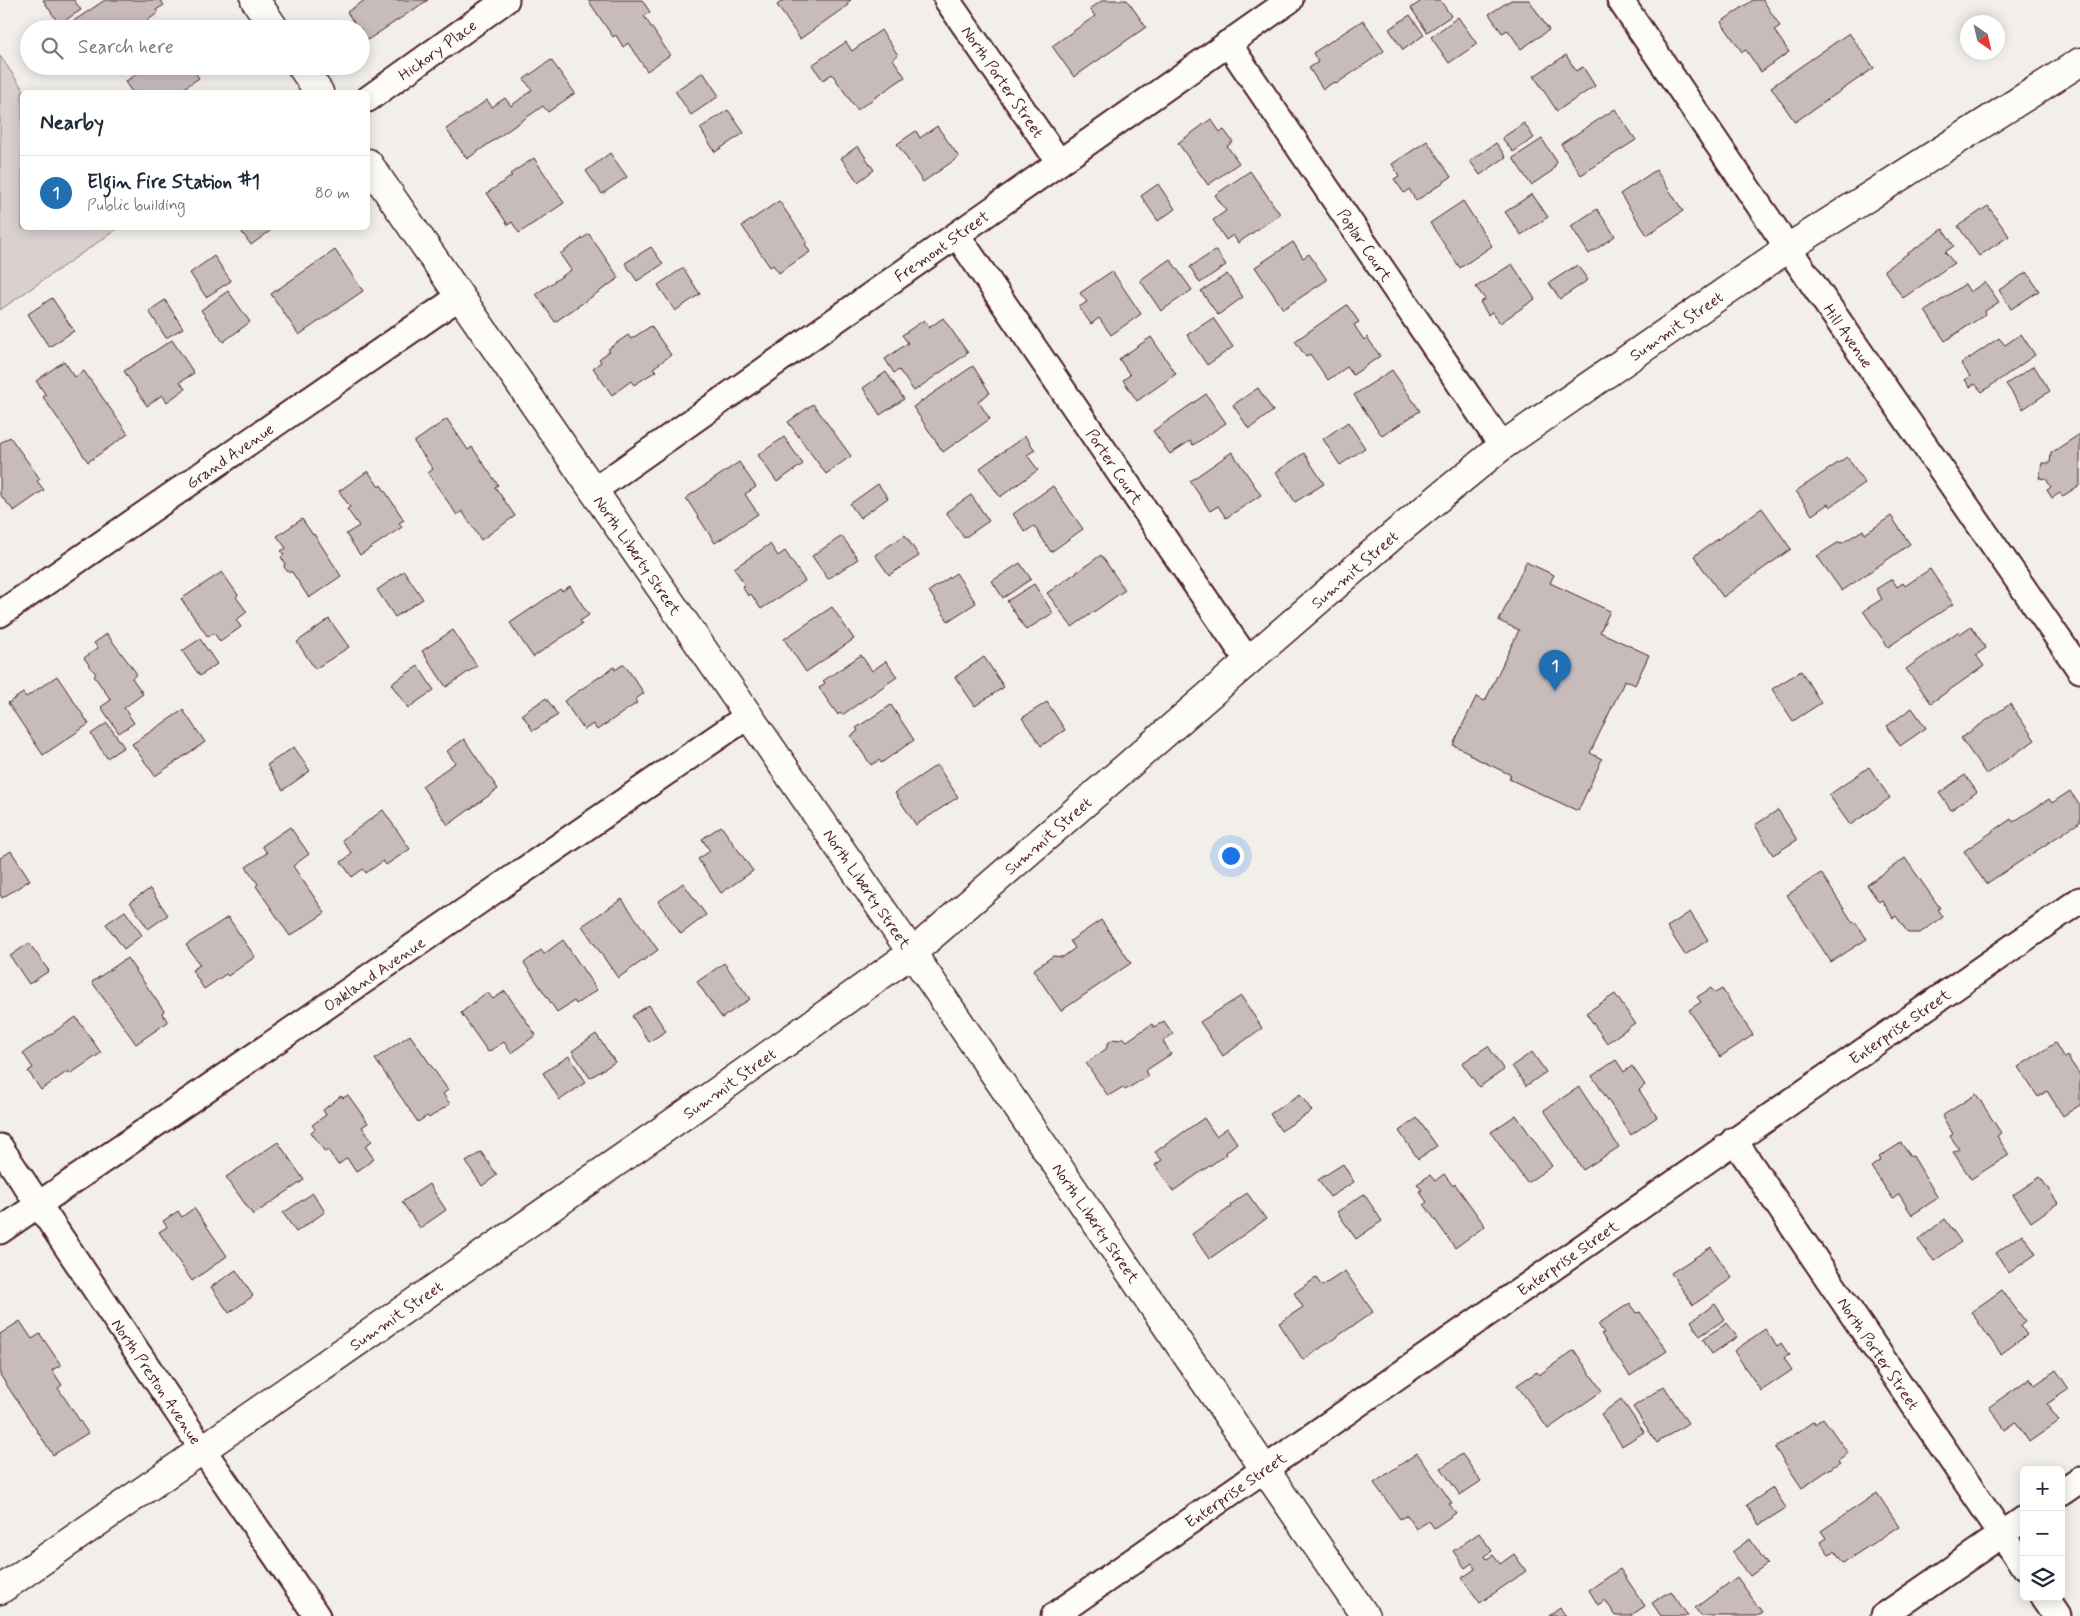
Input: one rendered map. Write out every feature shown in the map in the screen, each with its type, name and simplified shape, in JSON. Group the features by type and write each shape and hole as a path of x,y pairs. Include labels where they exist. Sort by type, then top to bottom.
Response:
{"main road":[{"path":"254,0 268,20"},
{"name":"Summit Street","path":"0,1590 687,1113 912,953 1397,532 1502,446 1788,248 2080,62"},
{"path":"307,75 318,90"},
{"name":"North Liberty Street","path":"370,166 912,953 1365,1616"}],"street":[{"name":"Hickory Place","path":"370,97 506,0"},
{"name":"North Porter Street","path":"947,0 1059,162"},
{"name":"Fremont Street","path":"593,491 1290,0"},
{"name":"Hill Avenue","path":"1620,0 1788,248 2080,670"},
{"name":"Poplar Court","path":"1228,43 1502,446"},
{"name":"Porter Court","path":"957,235 1248,661"},
{"name":"Grand Avenue","path":"0,614 459,297"},
{"name":"Oakland Avenue","path":"0,1231 748,716"},
{"name":"Enterprise Street","path":"1054,1616 2080,900"},
{"name":"North Porter Street","path":"1734,1140 2020,1561"},
{"name":"North Preston Avenue","path":"0,1147 317,1616"},
{"path":"2065,1490 2080,1480"},
{"path":"1884,1616 2020,1522"},
{"path":"2047,1601 2057,1616"}],"shaded area":[{"path":"0,56 24,90 20,90 20,230 116,230 0,310"}],"building":[{"path":"43,0 74,0 81,10 65,20 56,20"},
{"path":"105,0 160,0 164,5 156,10 158,13 148,20 75,20"},
{"path":"365,0 428,0 370,38 370,20 352,20 347,12"},
{"path":"588,0 642,0 650,12 644,16 670,55 647,71 628,43 623,47 616,35 613,37"},
{"path":"784,0 851,0 847,3 848,5 800,39 777,5"},
{"path":"1103,0 1127,0 1146,27 1074,77 1052,46 1095,16 1090,9"},
{"path":"1423,0 1440,0 1451,16 1427,32 1411,8"},
{"path":"1511,0 1529,0 1549,30 1521,49 1508,30 1502,33 1489,14"},
{"path":"1753,0 1763,0 1780,26 1774,30 1789,52 1761,72 1746,50 1742,52 1721,22"},
{"path":"1410,15 1424,35 1403,50 1389,29"},
{"path":"1458,17 1477,44 1449,63 1431,37"},
{"path":"1363,20 1384,51 1336,84 1334,82 1323,89 1309,68 1318,62 1313,53"},
{"path":"881,30 898,55 893,59 905,77 857,110 832,74 823,80 812,65 846,42 852,51"},
{"path":"1849,33 1874,68 1795,122 1771,87"},
{"path":"1566,55 1576,71 1583,67 1595,86 1557,111 1534,76"},
{"path":"551,60 575,93 548,112 543,106 467,159 446,129 487,100 492,107 505,98 511,106 532,90 524,79"},
{"path":"703,72 719,96 691,115 675,91"},
{"path":"135,75 197,75 199,78 181,90 131,90 125,82"},
{"path":"1615,109 1636,140 1581,175 1561,144"},
{"path":"728,110 744,133 715,152 700,128"},
{"path":"1211,119 1220,132 1224,130 1233,142 1227,146 1239,163 1208,185 1178,143"},
{"path":"1524,123 1534,138 1513,152 1502,138"},
{"path":"937,126 959,157 923,182 897,144 916,131 920,138"},
{"path":"1542,139 1557,162 1552,171 1531,185 1513,158"},
{"path":"1427,141 1451,177 1416,201 1409,189 1404,193 1394,179 1399,176 1392,164"},
{"path":"1496,143 1506,157 1480,175 1470,161"},
{"path":"858,146 874,170 858,182 841,158"},
{"path":"610,153 627,177 602,194 586,171"},
{"path":"534,158 564,203 519,233 512,222 508,225 487,193 512,176 510,174"},
{"path":"1656,170 1683,211 1647,235 1620,194"},
{"path":"1250,171 1280,214 1238,243 1233,235 1226,240 1213,220 1226,211 1215,195"},
{"path":"1158,184 1175,209 1158,221 1141,196"},
{"path":"1532,194 1548,217 1521,235 1505,212"},
{"path":"779,201 807,242 805,244 810,252 779,273 773,265 770,267 742,226"},
{"path":"1463,201 1492,246 1460,268 1430,223"},
{"path":"1988,206 2009,236 1979,256 1958,226"},
{"path":"1597,209 1615,236 1589,254 1571,226"},
{"path":"1943,229 1954,246 1945,252 1954,263 1903,298 1884,270"},
{"path":"240,230 271,230 251,245"},
{"path":"589,234 619,278 555,322 536,294 571,270 560,254"},
{"path":"1293,242 1303,258 1309,254 1327,280 1283,309 1255,267"},
{"path":"651,247 663,264 637,281 625,263"},
{"path":"335,250 363,291 299,335 271,294"},
{"path":"1216,250 1226,265 1200,283 1190,267"},
{"path":"214,256 231,281 206,297 190,273"},
{"path":"1170,259 1192,290 1161,311 1140,280"},
{"path":"1512,264 1535,299 1500,323 1492,312 1488,315 1480,302 1485,299 1476,287"},
{"path":"1577,265 1588,280 1560,299 1549,283"},
{"path":"683,268 700,294 675,311 658,285"},
{"path":"1112,271 1141,314 1111,335 1099,318 1091,324 1079,307 1087,302 1080,293"},
{"path":"2027,272 2039,291 2011,309 1999,290"},
{"path":"1227,274 1243,297 1218,315 1201,291"},
{"path":"1985,282 1999,302 1985,311 1986,314 1945,341 1925,311 1965,284 1970,292"},
{"path":"228,291 250,322 223,342 201,310"},
{"path":"52,298 74,331 49,347 28,314"},
{"path":"165,300 183,328 166,338 149,311"},
{"path":"1347,305 1359,322 1354,325 1364,340 1367,337 1380,356 1353,375 1347,367 1328,380 1310,354 1306,357 1295,341"},
{"path":"943,318 968,353 914,391 899,370 894,373 885,359 908,343 902,335 924,320 929,328"},
{"path":"1213,318 1233,347 1207,365 1187,335"},
{"path":"651,326 671,355 653,368 656,371 634,385 631,381 612,395 593,368 601,362 599,359 610,351 608,349 628,335 631,339"},
{"path":"2021,334 2035,355 1982,392 1975,384 1970,387 1965,380 1970,376 1961,364 1999,338 2005,345"},
{"path":"1151,337 1176,374 1137,401 1123,380 1130,375 1119,359"},
{"path":"172,340 194,373 180,382 185,389 167,402 162,395 147,406 124,371"},
{"path":"64,361 75,377 84,371 128,434 88,462 43,397 46,395 36,381"},
{"path":"973,366 990,393 978,401 990,419 943,452 913,407"},
{"path":"2034,366 2050,391 2023,409 2006,384"},
{"path":"1392,370 1420,411 1382,436 1354,395"},
{"path":"886,372 904,399 880,415 863,388"},
{"path":"1258,388 1273,411 1249,429 1233,405"},
{"path":"1206,394 1226,423 1193,445 1190,441 1170,454 1153,431"},
{"path":"813,404 851,456 826,474 788,422"},
{"path":"447,419 468,450 472,447 498,485 495,487 515,516 481,540 462,511 457,515 428,473 433,469 414,442"},
{"path":"1348,422 1365,448 1340,465 1323,439"},
{"path":"2080,434 2080,485 2063,496 2060,493 2052,498 2047,490 2051,487 2046,479 2039,478 2042,463 2050,463 2051,453"},
{"path":"1025,436 1035,450 1027,455 1038,470 1000,497 980,468"},
{"path":"10,437 40,479 37,481 44,490 14,511 0,495 0,443"},
{"path":"784,437 803,464 777,482 758,455"},
{"path":"1232,452 1261,495 1226,518 1218,506 1210,511 1190,481"},
{"path":"1304,453 1324,484 1295,502 1276,472"},
{"path":"1847,457 1865,483 1830,507 1828,504 1812,515 1796,491"},
{"path":"739,462 756,487 745,494 758,514 715,543 686,498"},
{"path":"368,471 379,487 381,485 404,520 399,523 402,527 360,555 346,534 359,526 347,509 350,507 339,491"},
{"path":"878,484 888,498 860,518 850,504"},
{"path":"1053,486 1083,529 1051,552 1034,526 1025,532 1013,514"},
{"path":"971,495 989,521 964,538 946,512"},
{"path":"1762,508 1791,549 1723,597 1694,556"},
{"path":"1891,516 1910,544 1842,591 1817,556 1863,530 1865,534"},
{"path":"302,519 341,576 309,598 292,572 288,572 284,567 285,563 281,557 284,555 281,551 286,548 277,536"},
{"path":"905,535 919,556 889,575 875,555"},
{"path":"842,536 858,559 828,579 812,556"},
{"path":"770,544 778,556 785,551 805,581 761,609 751,594 748,596 742,586 745,585 734,568"},
{"path":"1101,555 1125,590 1072,627 1047,593"},
{"path":"1526,562 1554,575 1550,583 1610,611 1600,632 1649,655 1635,685 1625,680 1590,753 1602,759 1578,811 1509,779 1511,775 1469,755 1470,753 1453,745 1476,697 1485,701 1519,630 1499,621"},
{"path":"1020,563 1031,579 1003,598 992,581"},
{"path":"1930,569 1953,604 1888,647 1863,611 1882,599 1876,589 1892,579 1897,587 1903,583 1905,586"},
{"path":"404,571 423,599 395,617 377,590"},
{"path":"222,572 247,612 236,620 241,627 220,642 214,633 208,637 181,599"},
{"path":"956,573 976,603 948,621 929,591"},
{"path":"1034,584 1053,613 1026,630 1007,601"},
{"path":"570,586 589,615 580,621 582,624 533,657 510,623 560,589 562,591"},
{"path":"832,607 854,639 806,672 784,639"},
{"path":"329,619 349,647 315,669 297,642"},
{"path":"1971,626 1986,648 1976,655 1984,666 1931,703 1906,669 1959,631 1960,634"},
{"path":"453,630 477,666 446,687 422,651"},
{"path":"107,634 137,674 132,678 143,694 124,708 134,723 119,733 101,707 111,700 84,658 98,648 94,643"},
{"path":"200,639 217,664 200,676 182,651"},
{"path":"861,655 872,671 886,661 897,677 842,715 840,713 838,715 819,688 825,683 823,681"},
{"path":"984,657 1004,687 975,706 955,677"},
{"path":"624,664 644,693 635,700 637,703 597,730 593,724 584,730 564,701 614,667 615,670"},
{"path":"418,666 434,690 408,708 391,684"},
{"path":"1801,671 1821,703 1793,721 1772,689"},
{"path":"57,676 89,724 43,755 8,703 23,693 26,697"},
{"path":"546,698 558,715 533,731 522,714"},
{"path":"1047,702 1065,730 1041,746 1022,718"},
{"path":"2010,704 2035,740 1986,774 1961,738"},
{"path":"891,705 914,740 881,763 879,760 871,765 851,736 858,731 856,728"},
{"path":"1912,708 1926,728 1900,746 1887,726"},
{"path":"183,710 205,742 155,776 132,744"},
{"path":"107,723 124,747 107,758 91,734"},
{"path":"464,739 498,789 448,825 422,786 455,763 447,751"},
{"path":"294,747 310,771 283,790 267,765"},
{"path":"937,765 958,797 916,825 895,793"},
{"path":"1869,767 1890,798 1850,825 1829,795"},
{"path":"1965,775 1977,792 1951,810 1939,793"},
{"path":"2070,791 2080,806 2080,822 1986,884 1964,851 2011,819 2013,822 2049,799 2052,803"},
{"path":"383,810 410,849 386,865 383,861 366,873 363,869 352,877 341,862 352,854 342,840"},
{"path":"1778,810 1797,840 1773,855 1755,825"},
{"path":"721,826 753,871 721,893 698,859 710,851 702,839"},
{"path":"290,827 309,854 293,866 325,913 290,936 256,886 258,884 246,867 267,853 262,846"},
{"path":"11,851 30,880 2,898 0,894 0,858"},
{"path":"1905,858 1940,908 1938,909 1943,917 1920,933 1908,933 1896,916 1893,918 1882,900 1879,902 1867,885"},
{"path":"1821,873 1853,923 1855,922 1867,939 1831,962 1787,895"},
{"path":"683,883 706,915 681,934 658,902"},
{"path":"150,889 168,915 148,929 130,902"},
{"path":"622,899 658,950 618,978 582,926"},
{"path":"125,911 142,935 124,949 106,924"},
{"path":"1690,912 1708,940 1685,955 1667,927"},
{"path":"228,917 255,957 228,976 226,974 204,989 192,970 200,965 186,945"},
{"path":"1101,920 1131,963 1061,1011 1033,970 1053,956 1063,957 1075,948 1070,941"},
{"path":"563,940 597,990 576,1004 574,1001 557,1012 524,963 541,950 544,954"},
{"path":"29,943 49,971 29,984 10,956"},
{"path":"127,958 164,1011 162,1013 168,1022 136,1044 92,982"},
{"path":"724,963 750,999 722,1018 697,982"},
{"path":"1711,988 1715,993 1722,989 1753,1035 1720,1057 1689,1010 1701,1002 1697,997"},
{"path":"505,991 536,1035 511,1053 504,1042 488,1052 461,1013 487,992 493,999"},
{"path":"1615,994 1635,1023 1607,1043 1586,1013"},
{"path":"1241,996 1262,1028 1223,1056 1200,1022"},
{"path":"649,1005 666,1031 649,1042 632,1016"},
{"path":"76,1017 101,1053 70,1074 68,1071 41,1090 28,1071 33,1068 23,1053"},
{"path":"1164,1021 1173,1034 1163,1041 1171,1054 1145,1071 1148,1076 1125,1090 1123,1087 1108,1096 1086,1063 1106,1049 1108,1043 1114,1039 1119,1040 1123,1037 1127,1041 1152,1024 1154,1027"},
{"path":"596,1034 615,1062 590,1078 572,1051"},
{"path":"410,1035 448,1090 443,1094 450,1104 429,1118 427,1116 418,1122 375,1059"},
{"path":"2055,1043 2064,1058 2067,1056 2080,1075 2080,1105 2063,1116 2047,1091 2038,1097 2018,1067"},
{"path":"1488,1046 1504,1070 1479,1087 1462,1063"},
{"path":"1532,1052 1546,1072 1526,1086 1512,1066"},
{"path":"569,1056 586,1082 560,1100 543,1073"},
{"path":"1616,1060 1624,1072 1632,1066 1645,1085 1639,1090 1657,1117 1631,1135 1592,1076"},
{"path":"1579,1087 1619,1147 1583,1170 1544,1110"},
{"path":"1300,1094 1312,1111 1281,1131 1270,1114"},
{"path":"1976,1094 2001,1133 1997,1136 2009,1155 1971,1179 1953,1152 1959,1149 1950,1136 1953,1134 1942,1116"},
{"path":"348,1095 368,1123 362,1127 372,1141 365,1146 374,1159 356,1172 347,1158 338,1165 328,1150 325,1152 311,1132 315,1129 312,1125 326,1115 323,1110 341,1096 343,1098"},
{"path":"1516,1115 1552,1166 1527,1183 1491,1132"},
{"path":"1204,1118 1216,1136 1227,1128 1237,1143 1226,1152 1227,1154 1173,1191 1155,1165 1162,1160 1155,1152"},
{"path":"1417,1118 1437,1146 1418,1159 1399,1131"},
{"path":"278,1142 304,1180 253,1215 226,1177"},
{"path":"1901,1143 1911,1157 1913,1156 1938,1198 1912,1215 1899,1194 1893,1199 1871,1167 1881,1160 1879,1157"},
{"path":"481,1152 497,1175 482,1186 466,1162"},
{"path":"1343,1164 1354,1182 1330,1197 1318,1180"},
{"path":"1444,1174 1453,1186 1455,1184 1485,1226 1455,1248 1424,1204 1427,1202 1419,1191 1422,1190 1417,1184 1430,1175 1435,1181"},
{"path":"2040,1177 2058,1203 2031,1222 2013,1195"},
{"path":"429,1184 446,1210 420,1228 402,1202"},
{"path":"313,1193 325,1212 296,1232 283,1213"},
{"path":"1247,1193 1266,1219 1209,1259 1192,1234 1231,1207 1230,1205"},
{"path":"1364,1194 1382,1221 1356,1239 1337,1212"},
{"path":"194,1208 227,1256 192,1281 159,1232 167,1227 163,1221 178,1211 182,1217"},
{"path":"1945,1219 1961,1242 1934,1261 1918,1240"},
{"path":"2022,1234 2036,1254 2009,1273 1996,1253"},
{"path":"1711,1247 1732,1278 1693,1305 1671,1273"},
{"path":"236,1270 253,1296 229,1313 211,1287"},
{"path":"1345,1271 1373,1312 1303,1360 1279,1323 1303,1307 1294,1293 1316,1278 1322,1286"},
{"path":"2002,1290 2025,1321 2020,1325 2027,1335 2001,1354 1971,1312"},
{"path":"1630,1303 1637,1313 1640,1312 1667,1351 1630,1376 1601,1334 1604,1333 1598,1324"},
{"path":"1715,1304 1725,1319 1700,1336 1691,1321"},
{"path":"20,1321 32,1339 40,1334 61,1365 52,1370 62,1385 58,1388 88,1433 53,1455 0,1375 0,1334"},
{"path":"1727,1323 1737,1337 1712,1354 1703,1339"},
{"path":"1765,1329 1777,1346 1781,1343 1789,1355 1784,1358 1792,1370 1761,1391 1734,1351"},
{"path":"1574,1350 1602,1391 1548,1429 1517,1385 1537,1372 1539,1375"},
{"path":"2056,1370 2069,1389 2047,1404 2059,1421 2029,1442 2016,1422 2005,1430 1989,1407 2030,1378 2035,1385"},
{"path":"1664,1386 1688,1423 1657,1443 1633,1407"},
{"path":"1621,1399 1644,1432 1622,1446 1601,1414"},
{"path":"1823,1418 1848,1453 1838,1460 1840,1462 1802,1488 1775,1448 1814,1421 1815,1424"},
{"path":"1417,1453 1452,1503 1449,1504 1456,1513 1434,1528 1429,1521 1416,1529 1407,1515 1400,1519 1374,1483"},
{"path":"1462,1454 1481,1481 1460,1495 1441,1468"},
{"path":"1773,1488 1786,1508 1759,1525 1747,1505"},
{"path":"1877,1493 1899,1526 1843,1563 1835,1551 1829,1554 1820,1542 1826,1538 1821,1531"},
{"path":"1479,1533 1492,1551 1485,1556 1487,1559 1493,1555 1500,1564 1514,1554 1526,1571 1480,1603 1462,1578 1475,1569 1472,1563 1465,1568 1453,1551"},
{"path":"1750,1539 1767,1564 1750,1576 1732,1552"},
{"path":"1620,1569 1645,1606 1630,1616 1616,1616 1605,1600 1598,1605 1589,1590"},
{"path":"1737,1577 1762,1612 1756,1616 1701,1616 1695,1608"},
{"path":"1671,1591 1688,1616 1661,1616 1652,1603"},
{"path":"1560,1608 1566,1616 1549,1616"}],"place":[{"name":"Elgin Fire Station #1","path":"1555,691"}]}
